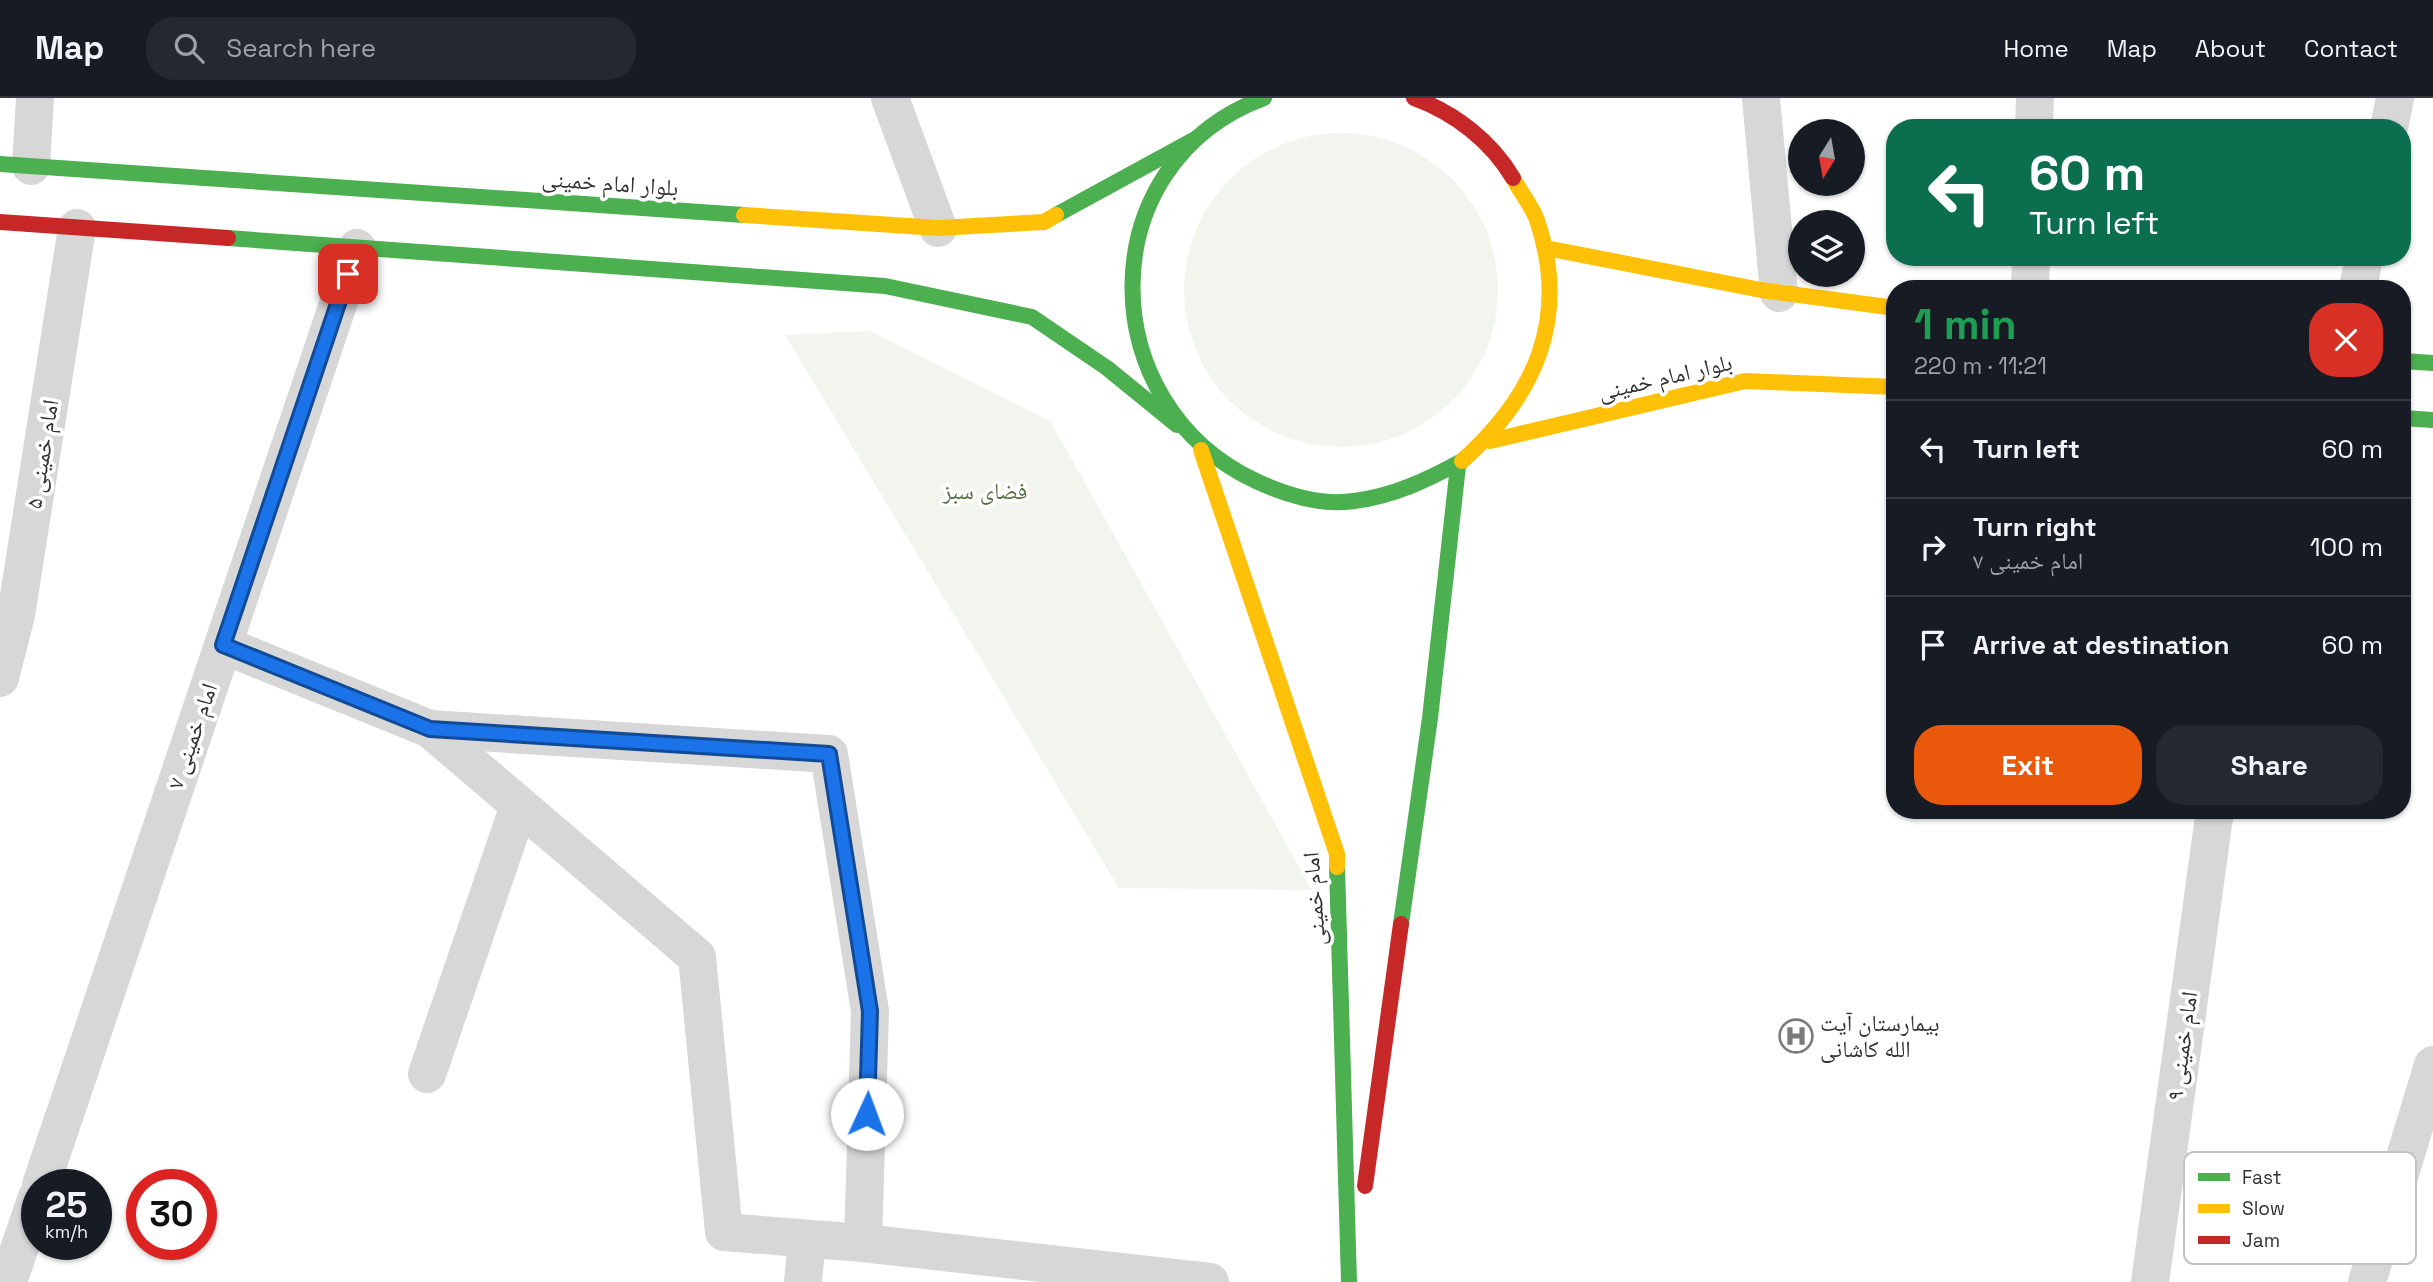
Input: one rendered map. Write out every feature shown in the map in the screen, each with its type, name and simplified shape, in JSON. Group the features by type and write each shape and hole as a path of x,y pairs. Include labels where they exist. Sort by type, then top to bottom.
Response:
{"main road":[{"path":"1177,425 1144,371 1130,309 1134,246 1157,187 1197,138 1250,102 1264,98"},
{"path":"0,222 885,286 1032,317 1107,368 1177,425 1201,450 1247,480 1300,498 1354,502 1409,491 1458,466 1490,441 1521,400 1543,352 1551,300 1546,248 1524,190 1486,140 1455,110 1414,98"},
{"name":"بلوار امام خمینی","path":"15,165 938,228 1044,222 1115,180 1197,138"},
{"path":"1546,248 1779,293 1886,307"},
{"path":"2411,362 2433,363"},
{"name":"بلوار امام خمینی","path":"1490,441 1745,381 1886,387"},
{"path":"2411,419 2433,420"},
{"name":"امام خمینی","path":"1201,450 1337,854 1350,1282"},
{"name":"امام خمینی","path":"1350,1282 1430,718 1458,466"}],"street":[{"path":"15,165 35,98"},
{"path":"890,98 938,228"},
{"path":"1761,98 1779,293"},
{"path":"2034,119 2035,98"},
{"path":"2391,119 2395,98"},
{"name":"امام خمینی ۵","path":"0,678 8,615 77,228"},
{"name":"امام خمینی ۷","path":"46,1169 356,248"},
{"path":"223,645 430,729 829,754 870,1011 863,1243"},
{"path":"430,729 697,957 724,1233 863,1243 1209,1282"},
{"path":"427,1074 519,806"},
{"name":"امام خمینی ۹","path":"2150,1282 2214,819"},
{"path":"2407,1152 2433,1065"},
{"path":"803,1282 807,1239"},
{"path":"8,1282 21,1244"},
{"path":"2367,1282 2372,1264"}],"green space":[{"path":"1341,133 1372,136 1401,145 1428,160 1452,179 1471,203 1486,230 1495,259 1498,290 1495,321 1486,350 1471,377 1452,401 1428,420 1401,435 1372,444 1341,447 1310,444 1281,435 1254,420 1230,401 1211,377 1196,350 1187,321 1184,290 1187,259 1196,230 1211,203 1230,179 1254,160 1281,145 1310,136"},
{"name":"فضای سبز","path":"869,331 1051,422 1312,890 1119,888 785,335"}],"traffic: fast":[{"path":"1264,98 1207,130 1166,174 1141,227 1132,285 1140,343 1163,398 1202,445 1256,481 1279,491 1316,501 1369,499 1410,486 1462,461"},
{"path":"1056,215 1197,138"},
{"path":"0,164 744,215"},
{"path":"228,238 885,286 1032,317 1107,368 1177,425"},
{"path":"2411,362 2433,363"},
{"path":"2411,419 2433,420"},
{"path":"1401,924 1430,718 1458,466"},
{"path":"1337,867 1349,1282"}],"traffic: slow":[{"path":"1462,461 1488,436 1527,382 1540,353 1547,322 1550,290 1546,256 1535,215 1513,178"},
{"path":"744,215 938,228 1044,222 1056,215"},
{"path":"1546,248 1761,290 1886,307"},
{"path":"1490,441 1745,381 1886,387"},
{"path":"1201,450 1337,854 1337,867"}],"traffic: jam":[{"path":"1414,98 1444,112 1471,130 1494,152 1513,178"},
{"path":"0,222 228,238"},
{"path":"1365,1186 1401,924"}],"place":[{"name":"بیمارستان آیت الله کاشانی","path":"1796,1036"}],"route":[{"path":"348,274 223,645 430,729 829,754 870,1011 867,1114"}]}
